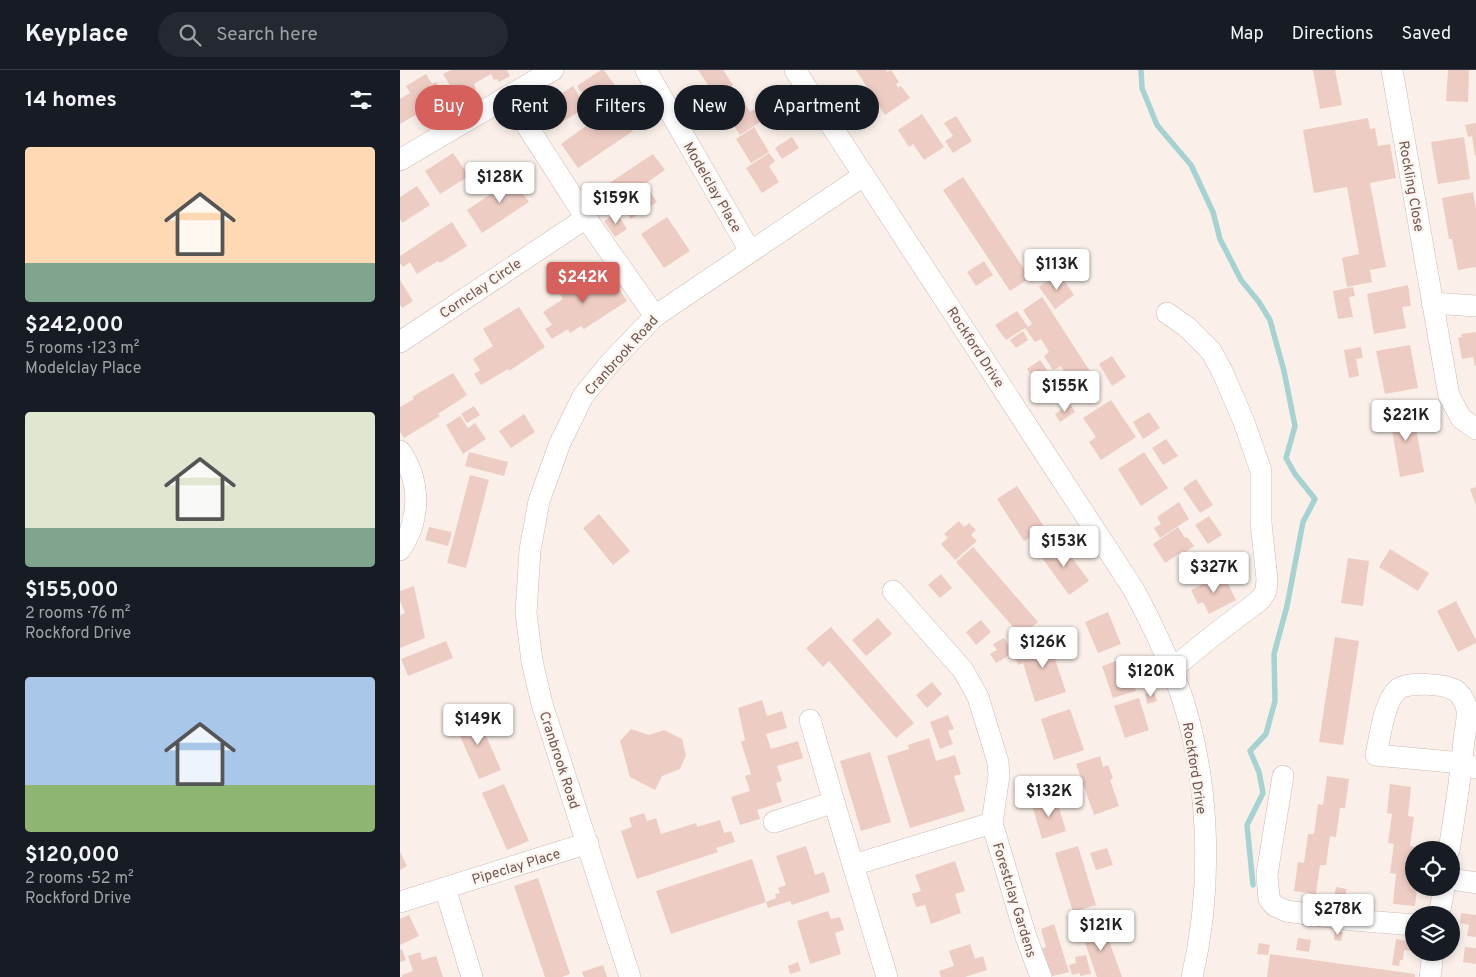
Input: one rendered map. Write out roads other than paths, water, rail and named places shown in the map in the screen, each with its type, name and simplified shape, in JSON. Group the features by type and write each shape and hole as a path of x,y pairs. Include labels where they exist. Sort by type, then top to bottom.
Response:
{"street":[{"path":"527,85 553,70"},
{"name":"Modelclay Place","path":"646,70 750,252"},
{"name":"Rockford Drive","path":"795,70 1021,414 1134,590 1154,629 1186,712 1196,754 1203,808 1206,873 1201,932 1192,977"},
{"name":"Rockling Close","path":"1392,70 1449,396 1460,418 1476,429"},
{"path":"400,160 493,105"},
{"path":"530,130 586,218 654,316"},
{"name":"Cranbrook Road","path":"630,977 542,704 532,661 526,613 530,550 539,501 560,443 583,396 611,362 654,316 863,176"},
{"name":"Cornclay Circle","path":"400,342 586,218"},
{"path":"1432,303 1476,306"},
{"path":"1166,313 1194,334 1211,352 1222,371 1244,422 1261,472 1261,523 1267,579 1266,591 1260,600 1171,670"},
{"path":"400,451 408,462 416,491 416,511 411,529 400,550"},
{"name":"Forestclay Gardens","path":"893,591 962,670 978,697 999,768 992,823 1026,937 1041,977"},
{"path":"1451,841 1469,766 1467,710 1463,698 1457,691 1448,687 1408,684 1398,689 1392,696 1388,706 1376,755 1469,766"},
{"path":"810,720 887,977"},
{"path":"1283,776 1267,874 1269,899 1275,906 1286,911 1353,920 1405,924"},
{"path":"774,822 834,802"},
{"path":"853,865 992,823"},
{"name":"Pipeclay Place","path":"400,902 588,843"},
{"path":"1460,880 1476,882"},
{"path":"445,888 472,977"},
{"path":"1430,977 1432,961"}],"waterway":[{"path":"1141,70 1142,88 1157,125 1191,165 1213,212 1220,239 1241,280 1259,302 1270,320 1284,371 1295,426 1286,458 1295,474 1315,499 1303,522 1287,606 1274,654 1275,701 1266,734 1250,751 1259,772 1263,793 1247,825 1253,885"}]}
